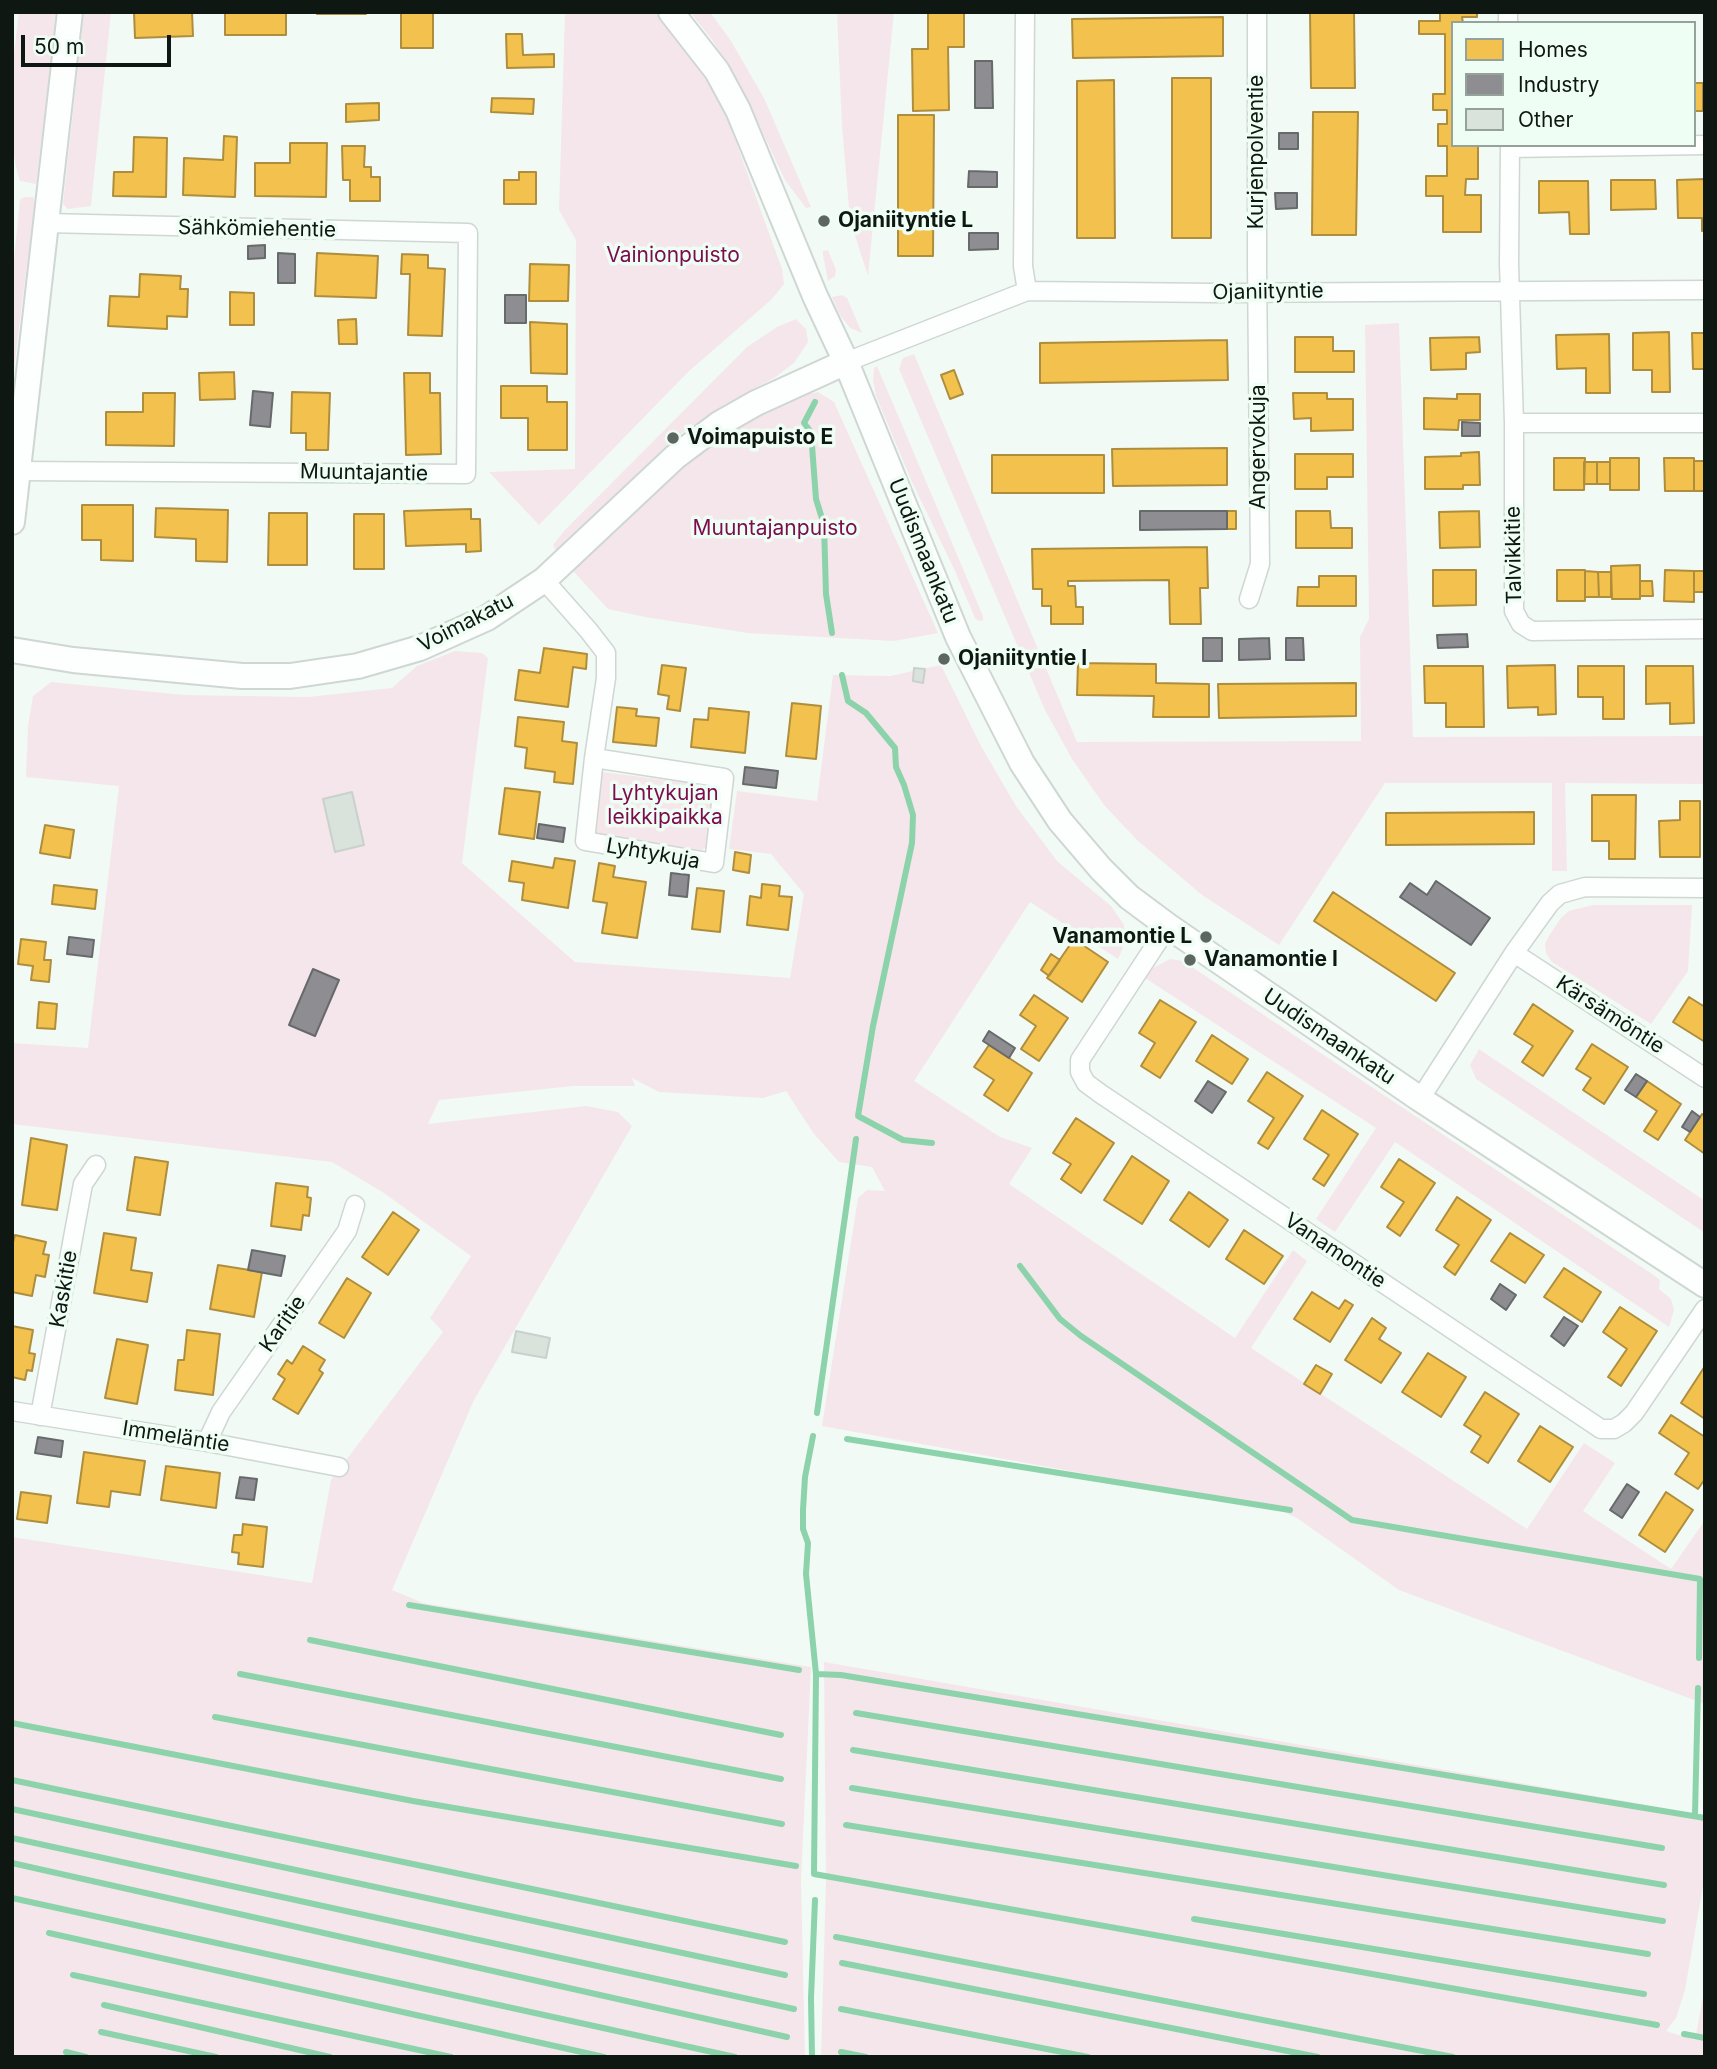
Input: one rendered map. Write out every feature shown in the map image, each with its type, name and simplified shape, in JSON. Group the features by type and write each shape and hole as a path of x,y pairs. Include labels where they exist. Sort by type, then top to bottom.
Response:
{"street":[{"path":"12,522 70,12"},
{"name":"Uudismaankatu","path":"671,12 717,71 738,110 815,296 846,362 958,637 1022,763 1060,821 1129,897 1168,926 1420,1099 1705,1285"},
{"path":"1025,12 1023,266 1027,291"},
{"name":"Kurjenpolventie","path":"1257,12 1257,292"},
{"name":"Talvikkitie","path":"1510,147 1514,611 1521,624 1532,631 1705,629"},
{"name":"Sähkömiehentie","path":"46,223 468,233"},
{"name":"Muuntajantie","path":"19,471 466,474 468,233"},
{"name":"Ojaniityntie","path":"846,362 1027,291 1705,290"},
{"name":"Angervokuja","path":"1249,599 1260,564 1257,292"},
{"name":"Voimakatu","path":"12,650 73,660 242,676 289,676 325,672 392,657 487,618 544,579 651,478 698,439 756,403 846,362"},
{"path":"1514,424 1705,423"},
{"name":"Lyhtykuja","path":"544,579 606,653 606,678 594,758 584,841 713,863 724,778 594,758"},
{"path":"1420,1099 1514,953 1550,903 1560,894 1585,887 1705,888"},
{"name":"Vanamontie","path":"1168,926 1080,1060 1080,1072 1086,1083 1101,1094 1601,1429 1614,1429 1634,1413 1705,1309"},
{"name":"Kärsämöntie","path":"1514,953 1705,1078"},
{"name":"Kaskitie","path":"40,1416 83,1184 96,1165"},
{"name":"Karitie","path":"207,1442 221,1412 347,1231 355,1205"},
{"name":"Immeläntie","path":"12,1411 207,1442 339,1467"}],"green space":[{"path":"19,12 57,12 36,184 20,181 12,142 12,71"},
{"path":"84,12 111,12 91,206 68,209 63,204"},
{"name":"Vainionpuisto","path":"565,12 655,12 676,36 707,81 728,120 782,269 784,284 772,299 688,372 539,525 489,472 575,469 576,240 559,210"},
{"path":"690,12 710,12 731,41 764,98 811,207 806,208 785,180 743,91 713,41"},
{"path":"837,12 894,12 868,276 850,220 842,126"},
{"path":"33,197 35,201 12,384 12,282 20,199"},
{"path":"828,250 836,270 835,276 828,281 823,251"},
{"path":"842,295 847,298 862,333 850,328 840,315 832,297"},
{"path":"796,319 806,329 808,342 794,363 774,378 724,405 682,433 561,548 557,551 555,549 553,545 565,530 747,347 777,327"},
{"path":"1399,323 1413,737 1705,736 1705,784 1565,783 1567,871 1552,871 1552,783 1385,783 1279,945 1202,895 1137,840 1104,805 1072,759 1045,710 899,369 903,358 914,354 1077,742 1361,741 1360,637 1369,619 1365,325"},
{"path":"877,366 983,620 975,618 912,482 876,396 873,380 874,368"},
{"name":"Muuntajanpuisto","path":"818,392 834,402 938,633 894,641 748,633 645,617 608,609 573,571 671,476 718,440 761,412 795,397"},
{"path":"455,651 482,653 488,658 462,863 575,962 790,978 804,894 771,854 729,849 737,791 817,801 833,675 890,676 941,665 981,746 1016,806 1057,861 1111,906 1124,925 1125,943 1118,959 1030,902 914,1081 1000,1137 1032,1148 1009,1184 1235,1338 1293,1250 1307,1261 1251,1348 1527,1529 1584,1443 1615,1463 1583,1511 1671,1569 1705,1520 1705,1704 1399,1590 1297,1518 1275,1508 822,1426 858,1198 867,1190 885,1191 872,1167 839,1162 814,1134 786,1091 763,1098 659,1092 632,1078 635,1086 573,1086 439,1100 428,1124 586,1106 618,1112 632,1126 474,1400 392,1590 423,1603 811,1667 801,1879 805,2057 12,2057 12,1537 312,1583 331,1480 443,1332 430,1318 471,1256 384,1193 332,1162 12,1124 12,1043 88,1048 119,786 26,777 28,726 33,696 51,682 184,695 308,697 392,688 417,666"},
{"name":"Lyhtykujan leikkipaikka","path":"602,772 713,786 715,789 708,846 702,850 595,836 593,832"},
{"path":"1593,905 1692,905 1688,971 1651,1024 1552,962 1546,953 1545,944 1561,918 1569,911"},
{"path":"1170,959 1183,961 1652,1274 1660,1280 1659,1289 1671,1299 1674,1310 1669,1327 1395,1142 1335,1232 1316,1219 1376,1128 1145,978 1153,968"},
{"path":"1479,1049 1705,1201 1705,1233 1476,1079 1470,1065"},
{"path":"824,1662 1693,1813 1705,1822 1705,1874 1685,1990 1676,2018 1666,2031 1695,2040 1705,1986 1705,2057 821,2057 826,1881"}],"building: Homes":[{"path":"134,12 192,12 193,36 135,38"},
{"path":"225,12 286,12 286,35 225,35"},
{"path":"366,12 366,14 317,14"},
{"path":"401,12 433,12 433,48 401,48"},
{"path":"928,12 964,12 964,47 948,47 949,110 913,111 912,49 928,49"},
{"path":"1310,12 1354,12 1355,88 1311,88"},
{"path":"1440,12 1477,12 1477,17 1462,17 1463,21 1451,21 1451,147 1478,147 1478,179 1466,179 1465,195 1481,195 1481,232 1443,232 1443,196 1426,196 1426,176 1447,176 1447,146 1438,146 1438,124 1447,124 1447,110 1433,110 1433,94 1445,94 1445,34 1419,34 1419,21 1440,21"},
{"path":"1223,17 1223,56 1073,58 1072,19"},
{"path":"506,34 522,34 523,55 554,54 554,67 507,68"},
{"path":"1172,78 1211,78 1211,238 1172,238"},
{"path":"1114,80 1115,238 1077,238 1077,81"},
{"path":"1696,83 1703,83 1703,111 1696,111"},
{"path":"1705,83 1705,111 1703,111"},
{"path":"492,98 534,99 533,114 491,112"},
{"path":"379,103 379,120 346,122 346,104"},
{"path":"1313,112 1358,112 1356,235 1312,235"},
{"path":"898,115 934,115 933,256 898,256"},
{"path":"224,136 237,137 235,197 183,195 184,158 223,160"},
{"path":"134,137 167,138 166,197 113,196 114,172 133,172"},
{"path":"290,143 327,143 326,197 255,196 255,163 290,163"},
{"path":"342,146 365,146 364,167 371,167 371,177 380,177 380,201 350,201 350,180 343,180"},
{"path":"519,172 536,172 536,204 504,204 504,180 519,180"},
{"path":"1705,179 1705,231 1702,231 1702,218 1678,218 1677,180"},
{"path":"1611,180 1655,180 1656,209 1611,210"},
{"path":"1539,181 1588,181 1589,234 1570,234 1569,212 1539,213"},
{"path":"317,253 378,256 376,298 315,296"},
{"path":"402,254 428,255 428,268 445,269 442,336 408,335 410,274 401,274"},
{"path":"530,264 569,265 568,301 529,301"},
{"path":"140,274 181,276 180,289 188,289 187,317 167,316 167,329 108,326 110,296 139,297"},
{"path":"230,292 254,293 254,325 230,325"},
{"path":"356,319 357,344 339,344 338,320"},
{"path":"530,322 567,324 567,374 531,373"},
{"path":"1669,332 1670,392 1652,392 1652,370 1633,370 1633,333"},
{"path":"1692,333 1705,333 1705,369 1693,369"},
{"path":"1609,334 1610,393 1586,393 1586,368 1557,369 1556,335"},
{"path":"1295,337 1333,337 1333,351 1354,351 1354,372 1295,372"},
{"path":"1479,337 1480,352 1466,353 1466,369 1431,370 1430,338"},
{"path":"1227,340 1228,380 1040,383 1040,343"},
{"path":"954,370 963,394 950,399 941,375"},
{"path":"234,372 235,399 200,400 199,373"},
{"path":"404,373 430,373 430,393 440,393 441,454 406,455"},
{"path":"501,386 547,386 547,402 567,402 567,450 528,450 528,418 501,418"},
{"path":"292,392 330,393 328,450 306,450 306,433 291,433"},
{"path":"143,393 175,393 174,446 106,445 106,412 143,412"},
{"path":"1293,393 1327,393 1327,399 1353,399 1353,430 1311,431 1311,418 1294,419"},
{"path":"1457,394 1480,394 1480,420 1459,420 1458,430 1424,429 1424,398 1457,399"},
{"path":"1227,448 1227,485 1113,486 1112,449"},
{"path":"1479,452 1480,485 1463,485 1463,489 1425,489 1425,457 1461,456 1461,453"},
{"path":"1295,454 1353,454 1353,477 1327,477 1327,489 1295,489"},
{"path":"992,455 1104,455 1104,493 992,493"},
{"path":"1554,458 1585,458 1584,490 1554,490"},
{"path":"1610,458 1639,458 1639,490 1610,490"},
{"path":"1664,458 1694,458 1694,491 1665,491"},
{"path":"1694,461 1705,461 1705,491 1694,491"},
{"path":"1584,462 1597,462 1597,484 1584,484"},
{"path":"1597,462 1610,462 1610,484 1597,484"},
{"path":"82,505 133,505 133,561 101,560 101,540 82,540"},
{"path":"156,508 228,510 227,562 196,561 196,539 155,537"},
{"path":"471,509 471,519 480,519 481,551 466,552 466,544 406,546 404,511"},
{"path":"1227,511 1236,511 1236,529 1227,529"},
{"path":"1296,511 1330,511 1331,528 1352,528 1352,548 1296,548"},
{"path":"1479,511 1480,547 1440,548 1439,512"},
{"path":"269,513 307,513 307,565 268,565"},
{"path":"354,514 384,514 384,569 354,569"},
{"path":"1207,547 1208,588 1200,588 1201,624 1170,624 1169,580 1068,581 1068,586 1075,586 1076,607 1083,607 1083,624 1051,624 1051,606 1042,606 1042,589 1033,589 1032,549"},
{"path":"1640,565 1640,599 1612,599 1611,566"},
{"path":"1433,570 1476,570 1476,605 1433,606"},
{"path":"1557,570 1585,570 1585,601 1557,601"},
{"path":"1665,570 1694,571 1694,602 1664,601"},
{"path":"1585,571 1598,572 1599,597 1585,597"},
{"path":"1694,571 1705,571 1705,592 1694,592"},
{"path":"1598,572 1611,572 1611,597 1599,597"},
{"path":"1319,576 1356,576 1356,606 1297,606 1298,587 1319,587"},
{"path":"1640,581 1652,581 1653,596 1640,596"},
{"path":"544,648 587,654 586,669 573,667 568,707 515,700 519,670 540,673"},
{"path":"1078,663 1156,664 1156,683 1209,684 1209,717 1153,717 1154,696 1077,695"},
{"path":"662,665 686,668 680,711 667,709 669,696 658,694"},
{"path":"1555,665 1556,714 1538,715 1538,707 1508,708 1507,666"},
{"path":"1424,666 1483,666 1484,727 1446,727 1446,703 1425,703"},
{"path":"1578,666 1624,666 1624,719 1603,719 1603,697 1578,697"},
{"path":"1646,666 1693,666 1694,723 1670,724 1670,703 1646,704"},
{"path":"1356,683 1356,716 1219,718 1218,684"},
{"path":"792,703 821,706 816,759 786,756"},
{"path":"617,707 637,709 636,716 659,718 656,746 613,742"},
{"path":"709,708 749,712 745,753 691,747 694,719 708,720"},
{"path":"518,717 564,722 562,741 577,743 573,784 554,782 555,772 525,768 527,748 515,746"},
{"path":"505,788 540,792 534,839 499,834"},
{"path":"1592,795 1636,795 1635,859 1609,859 1609,841 1592,841"},
{"path":"1680,801 1700,801 1700,857 1660,857 1659,821 1680,820"},
{"path":"1534,812 1534,844 1386,845 1386,813"},
{"path":"45,825 74,830 70,858 40,853"},
{"path":"735,852 751,855 749,873 733,870"},
{"path":"555,858 575,861 568,908 522,900 524,883 509,881 512,861 553,868"},
{"path":"599,863 615,866 613,877 646,882 637,938 602,933 607,903 593,901"},
{"path":"762,884 780,886 779,896 792,897 788,930 747,925 750,896 761,898"},
{"path":"54,885 97,890 95,909 52,904"},
{"path":"697,888 724,891 720,932 692,929"},
{"path":"1333,892 1455,973 1436,1001 1314,921"},
{"path":"21,939 46,942 44,960 51,960 49,982 31,980 33,966 18,964"},
{"path":"1074,939 1108,962 1082,1002 1047,978"},
{"path":"1051,954 1060,960 1049,976 1041,970"},
{"path":"1034,995 1068,1018 1039,1061 1021,1049 1036,1026 1020,1015"},
{"path":"1689,997 1705,1007 1705,1042 1673,1022"},
{"path":"1160,1000 1196,1022 1160,1078 1141,1066 1155,1043 1139,1033"},
{"path":"39,1002 57,1004 55,1029 37,1028"},
{"path":"1533,1004 1573,1031 1543,1076 1522,1062 1533,1046 1514,1034"},
{"path":"1212,1035 1248,1059 1232,1084 1196,1061"},
{"path":"1592,1044 1628,1067 1604,1104 1583,1090 1591,1078 1576,1069"},
{"path":"989,1045 1032,1073 1008,1111 984,1095 994,1080 974,1067"},
{"path":"1267,1072 1303,1096 1268,1149 1258,1143 1274,1118 1248,1101"},
{"path":"1647,1081 1681,1104 1658,1140 1644,1131 1657,1111 1636,1097"},
{"path":"1322,1110 1358,1134 1324,1186 1313,1179 1329,1155 1304,1139"},
{"path":"1702,1114 1705,1116 1705,1154 1685,1140"},
{"path":"1076,1118 1114,1143 1081,1193 1061,1179 1071,1164 1053,1153"},
{"path":"31,1138 67,1145 57,1210 22,1205"},
{"path":"1132,1156 1169,1181 1142,1224 1104,1200"},
{"path":"135,1157 168,1162 160,1215 127,1210"},
{"path":"1399,1159 1435,1183 1400,1236 1387,1227 1404,1202 1381,1187"},
{"path":"276,1183 308,1187 307,1197 311,1198 309,1216 303,1215 301,1230 271,1226"},
{"path":"1189,1192 1228,1220 1209,1247 1170,1220"},
{"path":"1457,1197 1491,1220 1455,1275 1444,1267 1459,1245 1436,1230"},
{"path":"393,1212 419,1230 388,1275 362,1257"},
{"path":"1244,1230 1283,1256 1264,1284 1226,1259"},
{"path":"104,1233 136,1238 131,1270 152,1273 147,1302 94,1293"},
{"path":"1510,1233 1544,1255 1525,1283 1491,1261"},
{"path":"15,1235 46,1242 43,1254 49,1255 45,1277 36,1275 32,1296 12,1292 12,1246"},
{"path":"218,1265 262,1272 254,1317 210,1309"},
{"path":"1564,1268 1601,1292 1582,1322 1544,1297"},
{"path":"347,1278 371,1293 344,1338 319,1323"},
{"path":"1312,1292 1339,1309 1345,1300 1353,1305 1330,1342 1294,1319"},
{"path":"1620,1307 1657,1331 1621,1386 1608,1377 1627,1349 1603,1332"},
{"path":"1372,1318 1386,1328 1379,1339 1401,1353 1381,1383 1345,1360"},
{"path":"12,1326 33,1330 29,1353 35,1354 32,1371 27,1370 25,1380 12,1377"},
{"path":"187,1330 220,1334 213,1395 175,1390 178,1360 184,1360"},
{"path":"117,1339 148,1345 137,1404 105,1398"},
{"path":"303,1346 325,1360 319,1370 323,1373 298,1414 273,1399 285,1379 278,1374 287,1360 292,1364"},
{"path":"1428,1353 1466,1377 1441,1417 1402,1392"},
{"path":"1316,1365 1332,1374 1320,1394 1304,1384"},
{"path":"1705,1366 1705,1419 1681,1403"},
{"path":"1485,1392 1519,1414 1488,1463 1471,1452 1481,1436 1464,1425"},
{"path":"1671,1415 1705,1437 1705,1479 1698,1489 1675,1474 1689,1453 1659,1433"},
{"path":"1540,1426 1573,1447 1550,1482 1518,1461"},
{"path":"84,1452 145,1461 140,1495 111,1491 109,1507 77,1503"},
{"path":"166,1466 220,1473 216,1508 161,1500"},
{"path":"21,1492 51,1496 47,1523 17,1519"},
{"path":"1666,1492 1693,1510 1665,1552 1639,1535"},
{"path":"243,1524 267,1527 263,1567 238,1564 239,1553 232,1552 234,1535 242,1535"}],"building: Industry":[{"path":"975,61 992,61 993,108 975,108"},
{"path":"1279,133 1298,133 1298,149 1279,149"},
{"path":"969,171 997,172 997,187 968,187"},
{"path":"1275,193 1297,193 1297,208 1276,209"},
{"path":"969,233 998,233 998,249 969,250"},
{"path":"265,245 265,258 248,259 248,246"},
{"path":"278,253 295,254 295,283 278,283"},
{"path":"505,295 526,295 526,323 505,323"},
{"path":"253,391 273,393 270,427 250,425"},
{"path":"1462,422 1480,423 1480,436 1462,436"},
{"path":"1140,511 1227,511 1227,529 1140,530"},
{"path":"1467,634 1468,647 1438,648 1437,635"},
{"path":"1203,638 1222,638 1222,661 1203,661"},
{"path":"1269,638 1270,659 1239,660 1239,639"},
{"path":"1286,638 1303,638 1304,660 1286,660"},
{"path":"745,767 778,771 776,788 743,784"},
{"path":"539,824 565,828 563,842 537,838"},
{"path":"671,873 689,875 687,897 669,895"},
{"path":"1436,881 1490,918 1471,945 1400,897 1410,883 1427,895"},
{"path":"69,937 94,940 92,957 67,954"},
{"path":"313,969 339,980 315,1036 289,1025"},
{"path":"989,1031 1015,1048 1009,1058 983,1041"},
{"path":"1636,1074 1647,1081 1636,1097 1625,1090"},
{"path":"1208,1081 1226,1092 1212,1113 1195,1101"},
{"path":"1692,1111 1700,1117 1690,1132 1682,1127"},
{"path":"252,1250 285,1256 281,1276 248,1270"},
{"path":"1500,1284 1516,1295 1506,1310 1491,1299"},
{"path":"1564,1317 1578,1326 1564,1346 1551,1336"},
{"path":"38,1437 63,1441 61,1457 35,1453"},
{"path":"240,1477 257,1479 254,1500 236,1498"},
{"path":"1627,1484 1639,1492 1622,1518 1610,1510"}],"building: Other":[{"path":"914,668 925,669 923,683 913,681"},
{"path":"352,792 364,845 335,852 323,799"},
{"path":"516,1331 550,1338 546,1358 512,1352"}],"waterway":[{"path":"815,402 804,423 811,432 816,499 824,525 826,594 832,633"},
{"path":"842,675 848,701 866,713 895,748 896,767 913,815 912,843 873,1026 858,1116 903,1140 932,1143"},
{"path":"817,1413 856,1139"},
{"path":"1020,1266 1060,1319 1081,1336 1352,1520 1700,1579 1699,1658"},
{"path":"813,1436 805,1477 803,1529 808,1543 806,1574 816,1674 814,1874 1657,2025"},
{"path":"847,1439 1290,1510"},
{"path":"409,1605 799,1670"},
{"path":"310,1640 781,1735"},
{"path":"240,1674 781,1779"},
{"path":"816,1674 841,1675 1705,1818"},
{"path":"1695,1814 1698,1688"},
{"path":"856,1713 1662,1848"},
{"path":"215,1717 782,1824"},
{"path":"12,1723 413,1801 796,1866"},
{"path":"853,1750 1664,1885"},
{"path":"12,1780 785,1942"},
{"path":"852,1788 1663,1921"},
{"path":"12,1809 785,1975"},
{"path":"846,1825 1648,1954"},
{"path":"12,1838 794,2009"},
{"path":"12,1863 787,2037"},
{"path":"12,1898 735,2057"},
{"path":"812,2057 811,1998 815,1900"},
{"path":"1194,1919 1644,1994"},
{"path":"49,1933 604,2057"},
{"path":"836,1937 1453,2057"},
{"path":"842,1963 1318,2057"},
{"path":"73,1975 451,2057"},
{"path":"104,2005 330,2057"},
{"path":"841,2009 1088,2057"},
{"path":"101,2032 216,2057"},
{"path":"1684,2034 1705,2038"},
{"path":"66,2052 86,2057"},
{"path":"841,2052 866,2057"}],"place":[{"name":"Ojaniityntie L","path":"824,221"},
{"name":"Voimapuisto E","path":"673,438"},
{"name":"Ojaniityntie I","path":"944,659"},
{"name":"Vanamontie L","path":"1206,937"},
{"name":"Vanamontie I","path":"1190,960"}]}
